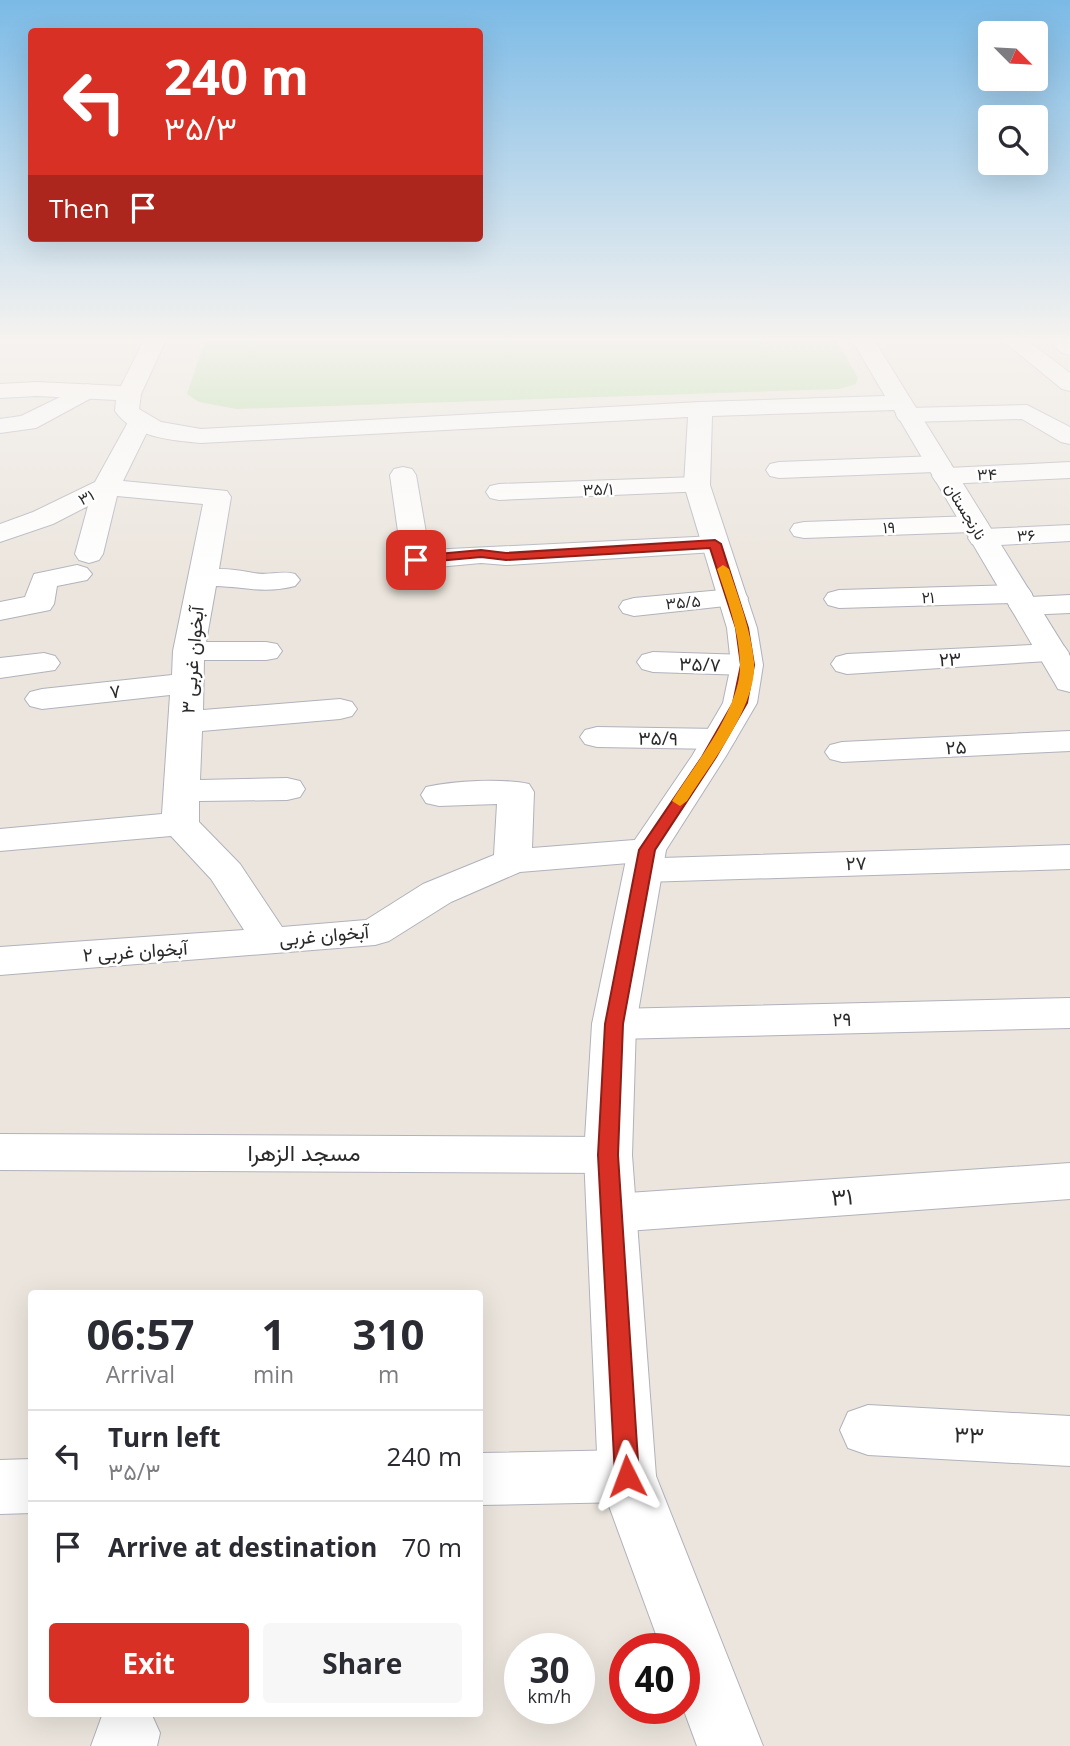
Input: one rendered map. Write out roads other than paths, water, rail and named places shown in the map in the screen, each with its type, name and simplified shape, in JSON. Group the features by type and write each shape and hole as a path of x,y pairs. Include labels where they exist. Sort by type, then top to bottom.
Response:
{"street":[{"path":"0,426 32,421"},
{"path":"137,421 159,431 201,436 469,421"},
{"path":"699,421 696,485 742,628 747,665 740,703 645,860 614,1024 608,1155 627,1476 730,1746"},
{"name":"نارنجستان","path":"913,421 1070,682"},
{"path":"1043,421 1070,437"},
{"path":"0,611 39,604 44,580 83,564 106,487 139,424"},
{"name":"۳۴","path":"779,470 1070,470"},
{"path":"403,475 416,560 481,554 506,556 715,544"},
{"name":"۳۵/۱","path":"499,492 696,485"},
{"name":"۳۱","path":"0,534 43,518 106,487 218,497"},
{"name":"آبخوان غربی ۳","path":"181,808 189,667 202,577 218,497"},
{"name":"۱۹","path":"804,530 978,531"},
{"name":"۳۶","path":"978,531 1070,533"},
{"path":"202,577 240,578 253,583 285,580"},
{"name":"۳۵/۵","path":"634,607 733,598"},
{"name":"۲۱","path":"839,599 1021,600 1070,604"},
{"name":"۷","path":"42,699 266,651"},
{"name":"۲۳","path":"848,664 1053,653"},
{"name":"۳۵/۷","path":"653,662 747,665"},
{"path":"0,668 44,663"},
{"path":"186,722 340,709"},
{"name":"۳۵/۹","path":"597,737 719,739"},
{"name":"۲۵","path":"842,752 1070,741"},
{"path":"0,840 287,789"},
{"path":"439,795 516,792 513,861"},
{"name":"آبخوان غربی","path":"181,808 271,941 375,932 437,893 513,861 645,860"},
{"name":"۲۷","path":"645,860 1070,856"},
{"name":"آبخوان غربی ۲","path":"0,961 271,941"},
{"name":"۲۹","path":"614,1024 1070,1013"},
{"name":"مسجد الزهرا","path":"0,1152 608,1155"},
{"name":"۳۱","path":"613,1213 1070,1181"},
{"name":"۳۳","path":"868,1430 1070,1441"},
{"path":"483,1479 627,1476"},
{"path":"0,1487 28,1486"}]}
